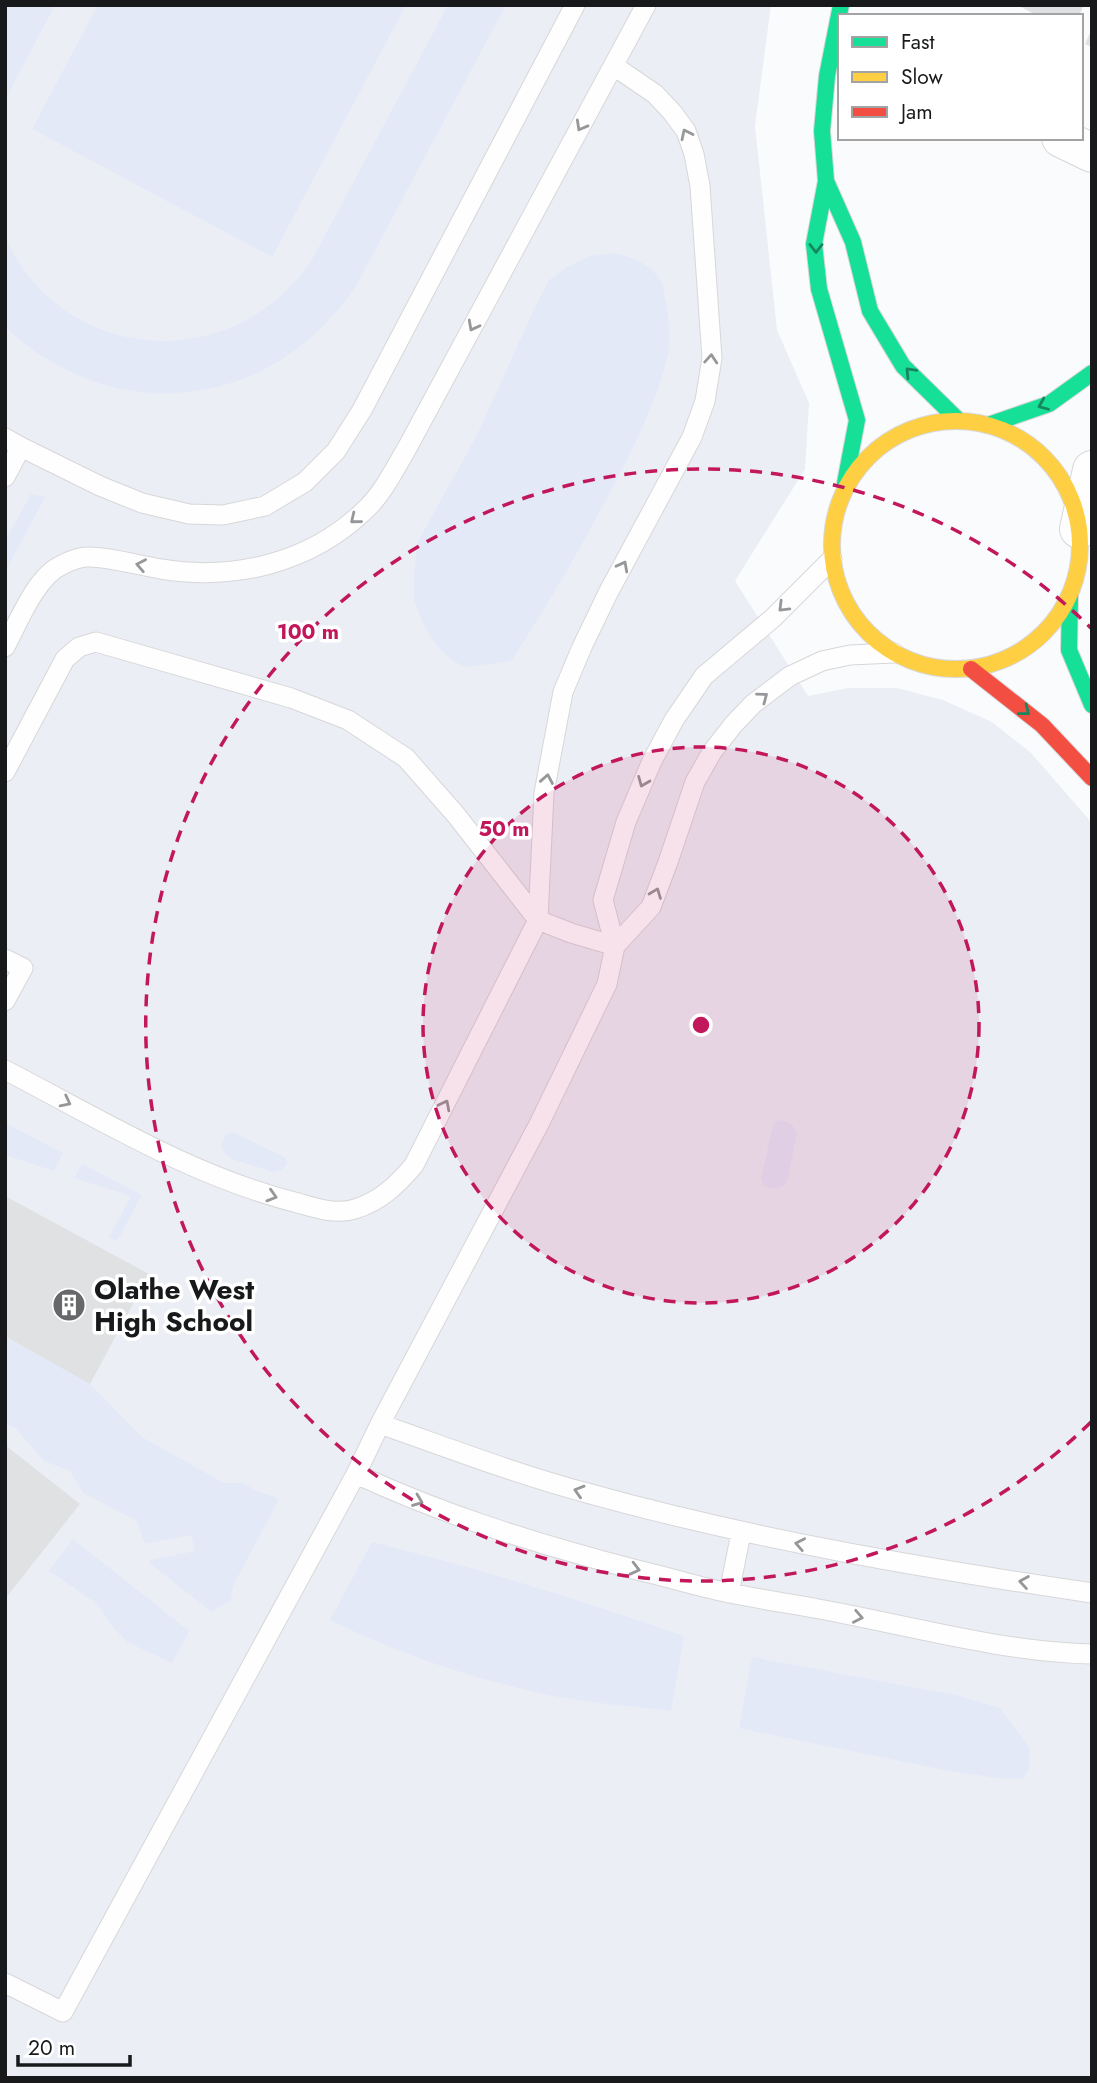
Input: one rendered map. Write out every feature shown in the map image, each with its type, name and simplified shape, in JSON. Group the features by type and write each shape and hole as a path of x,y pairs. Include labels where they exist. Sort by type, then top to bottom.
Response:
{"street":[{"path":"838,21 825,90 822,131 826,181 814,244 819,289 858,420 844,488 833,523 832,559 842,597 864,629 894,653 931,667 971,669 1012,656 1045,631 1070,596"},
{"path":"1065,140 1092,153"},
{"path":"826,181 853,242 870,312 903,366 958,420"},
{"path":"988,425 1049,404 1092,373"},
{"path":"844,488 864,460 891,438 924,424 958,420 988,425 1022,439 1050,463 1070,494 1079,529"},
{"path":"1092,470 1079,529 1079,563 1070,596 1069,650 1092,705"},
{"path":"971,669 1042,725 1092,778"}],"lane":[{"path":"5,477 13,442 100,486 142,503 189,514 223,515 264,506 305,482 336,451 362,410 575,5"},
{"path":"5,647 40,583 59,565 86,556 164,570 211,574 258,568 302,553 335,534 366,510 407,450 646,5"},
{"path":"5,1070 185,1164 235,1185 328,1211 354,1210 380,1199 414,1165 538,920 544,793 563,692 608,593 692,437 705,401 712,358 700,186 694,154 686,131 672,112 655,94 614,66"},
{"path":"5,1983 63,2012 356,1474 380,1423 539,1124 607,984 615,946 603,900 626,822 652,761 674,720 704,676 773,618 832,559"},
{"path":"5,772 65,659 79,647 96,642 183,666 291,698 348,720 406,758 456,815 538,920 615,946"},
{"path":"615,946 651,907 695,782 712,752 733,725 753,704 790,676 822,661 850,655 894,653"},
{"path":"5,958 23,968 5,1001"},
{"path":"380,1423 472,1458 585,1493 741,1533 932,1568 1092,1593"},
{"path":"356,1474 477,1523 567,1552 729,1593 971,1639 1061,1653 1092,1654"},
{"path":"729,1593 741,1533"}],"shaded area":[{"path":"5,5 771,5 755,126 777,330 809,403 805,469 735,581 808,696 848,688 897,688 943,700 992,722 1031,753 1092,823 1092,2078 5,2078"},
{"path":"5,5 55,5 5,100"},
{"path":"98,5 406,5 272,257 32,129"},
{"path":"448,5 506,5 357,284 323,326 283,358 239,380 192,392 144,392 95,382 49,360 5,327 5,237 32,280 68,312 109,332 154,341 199,337 242,322 282,295 314,256"},
{"path":"612,253 645,265 662,283 668,315 669,341 657,391 634,445 597,517 511,661 466,667 453,661 436,645 424,626 414,601 417,543 477,435 549,280 567,267 590,256"},
{"path":"31,494 45,497 5,572 5,541"},
{"path":"782,1120 792,1125 797,1133 787,1182 779,1188 771,1188 764,1186 761,1179 773,1125"},
{"path":"5,1123 63,1153 54,1171 5,1155"},
{"path":"229,1133 235,1133 286,1158 287,1164 281,1170 273,1172 231,1159 224,1153 221,1145"},
{"path":"82,1164 142,1195 117,1241 109,1237 131,1196 74,1178"},
{"path":"5,1336 90,1384 142,1437 224,1483 243,1483 279,1499 233,1586 231,1600 212,1612 149,1563 150,1560 195,1551 191,1535 145,1544 137,1521 83,1493 70,1471 44,1461 15,1428 5,1423"},
{"path":"73,1539 189,1631 172,1663 127,1642 93,1601 49,1571"},
{"path":"372,1542 529,1585 684,1636 671,1711 563,1698 520,1689 437,1664 330,1620"},
{"path":"752,1657 960,1696 1000,1708 1030,1748 1029,1769 1022,1779 996,1778 739,1728"}],"building":[{"path":"1017,5 1084,5 1080,14 1034,14"},
{"path":"1092,29 1092,47 1085,44"},
{"name":"Olathe West High School","path":"5,1196 149,1274 90,1384 5,1336"},
{"path":"5,1445 80,1504 5,1599"}],"traffic: fast":[{"path":"839,14 841,5"},
{"path":"838,20 827,76 822,131 826,181 814,244 819,289 857,420 845,483"},
{"path":"826,181 853,242 870,311 903,366 958,420"},
{"path":"988,425 1049,404 1092,373"},
{"path":"1070,596 1069,650 1092,705"}],"traffic: slow":[{"path":"956,421 1003,431 1025,442 1044,457 1059,476 1070,498 1080,545 1070,592 1059,614 1044,633 1025,648 1003,659 956,669 909,659 887,648 868,633 853,614 842,592 832,545 842,498 853,476 868,457 887,442 909,431 956,421"}],"traffic: jam":[{"path":"971,669 1042,725 1092,778"}],"place":[{"name":"Olathe West High School","path":"69,1305"}]}
